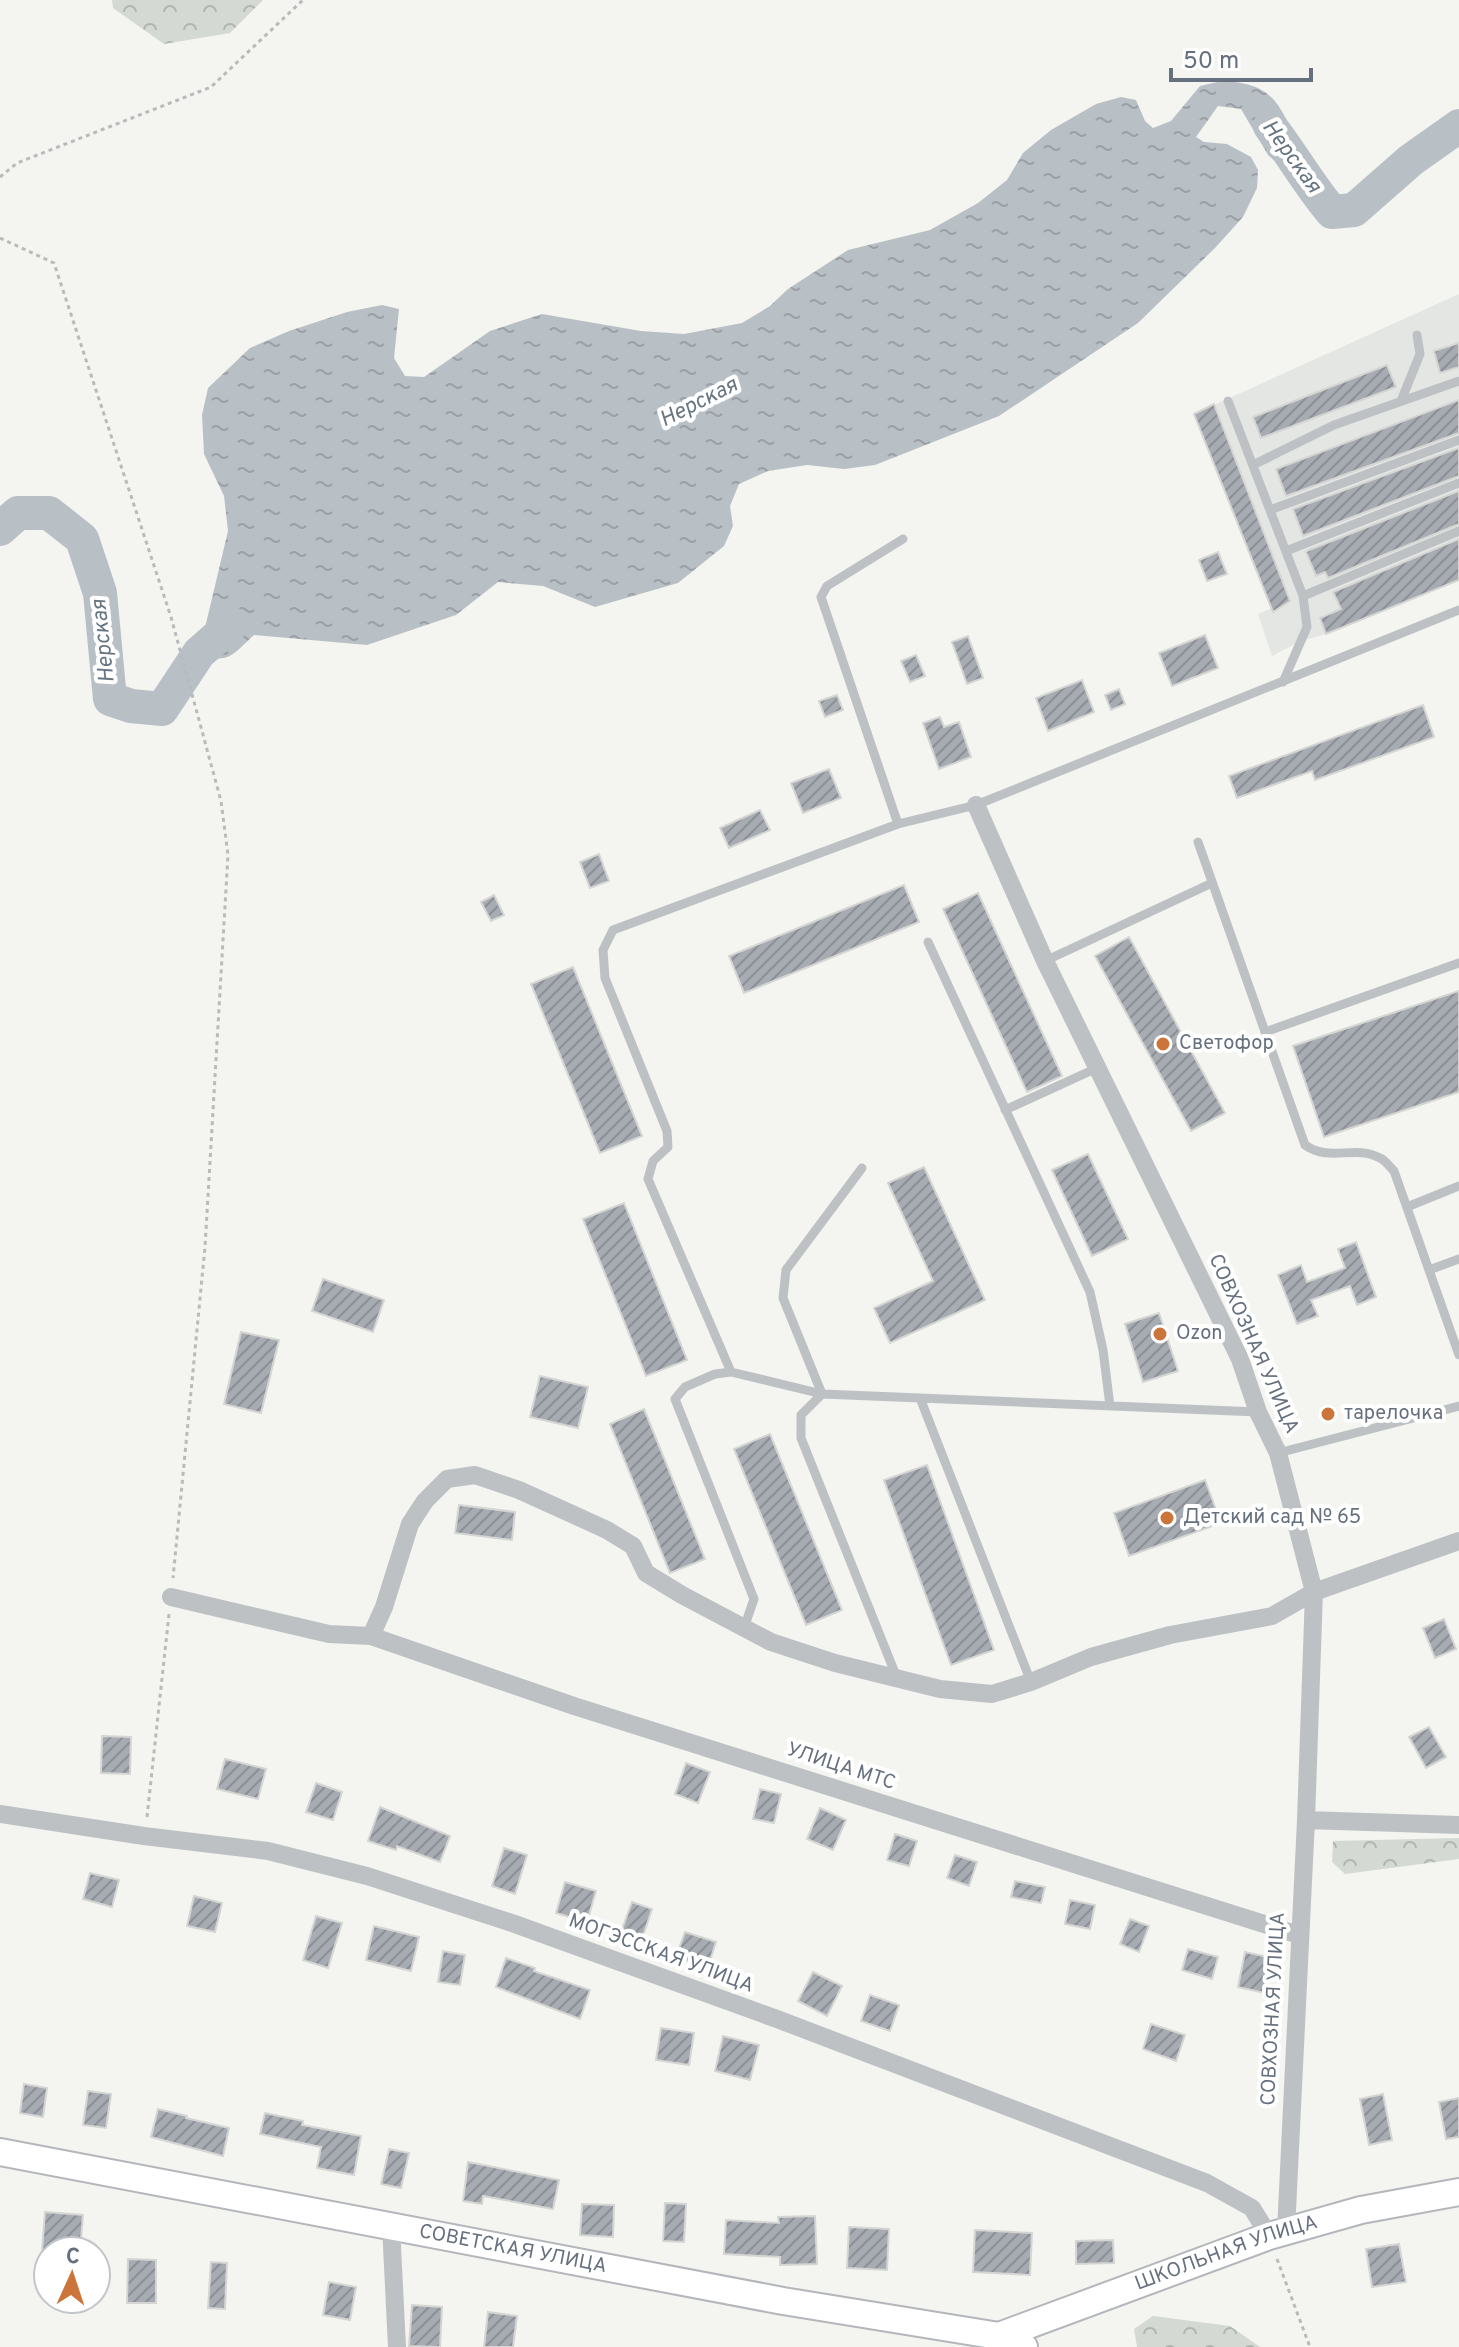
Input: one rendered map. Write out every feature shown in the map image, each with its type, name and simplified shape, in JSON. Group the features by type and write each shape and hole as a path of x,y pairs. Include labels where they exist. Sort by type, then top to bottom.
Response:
{"street":[{"name":"СОВХОЗНАЯ УЛИЦА","path":"976,805 1045,961 1240,1359 1258,1412 1278,1453 1314,1592 1306,1820 1277,2234"},
{"path":"371,1636 384,1607 410,1524 425,1501 447,1479 475,1475 519,1490 607,1530 633,1546 646,1573 771,1642 835,1663 940,1689 992,1694 1031,1682 1091,1657 1170,1635 1272,1616 1314,1592 1459,1541"},
{"name":"УЛИЦА МТС","path":"171,1597 329,1634 371,1636 574,1706 1299,1935"},
{"name":"МОГЭССКАЯ УЛИЦА","path":"0,1814 268,1851 367,1876 512,1923 792,2024 1207,2183 1252,2208 1277,2234"},
{"path":"1306,1820 1459,1825"},
{"name":"СОВЕТСКАЯ УЛИЦА","path":"0,2152 783,2301 999,2336 1024,2347"},
{"name":"ШКОЛЬНАЯ УЛИЦА","path":"999,2336 1277,2234 1361,2210 1459,2192"},
{"path":"391,2226 397,2347"}],"lane":[{"path":"1401,401 1420,354 1417,335"},
{"path":"1253,465 1334,425 1459,381"},
{"path":"1228,401 1303,596 1307,627 1283,682"},
{"path":"1270,510 1459,440"},
{"path":"1286,551 1459,483"},
{"path":"1303,596 1459,531"},
{"path":"898,824 821,597 827,586 903,539"},
{"path":"731,1372 648,1179 653,1161 668,1147 667,1131 605,978 603,950 613,930 898,824 976,805 1459,610"},
{"path":"1198,842 1305,1145 1319,1154 1352,1151 1380,1158 1394,1171 1459,1355"},
{"path":"1045,961 1212,883"},
{"path":"928,942 1090,1292 1103,1350 1110,1406"},
{"path":"1265,1032 1459,963"},
{"path":"1005,1110 1097,1068"},
{"path":"822,1394 783,1298 786,1270 862,1168"},
{"path":"1407,1207 1459,1186"},
{"path":"1429,1270 1459,1259"},
{"path":"744,1628 754,1599 675,1399 685,1387 715,1374 731,1372 822,1394 1258,1412"},
{"path":"822,1394 801,1415 801,1438 897,1678"},
{"path":"920,1398 1031,1682"},
{"path":"1278,1453 1459,1406"}],"path":[{"path":"0,177 17,163 211,87 303,0"},
{"path":"0,238 54,263 171,617 221,801 228,855 205,1247 144,1836"},
{"path":"1277,2234 1310,2347"}],"shaded area":[{"path":"1459,294 1459,580 1326,634 1301,641 1272,656 1258,614 1272,608 1194,414"}],"green space":[{"path":"112,0 263,0 230,33 164,44 113,8"},
{"path":"1459,1838 1459,1859 1345,1874 1332,1862 1333,1841"},
{"path":"1153,2316 1230,2326 1260,2347 1137,2347 1134,2329"}],"water":[{"path":"1222,81 1248,84 1274,100 1296,143 1298,161 1284,169 1268,155 1241,109 1218,106 1196,137 1204,142 1227,144 1251,157 1258,170 1257,188 1243,217 1138,323 999,416 875,465 844,469 807,465 768,471 739,484 730,506 733,526 724,546 678,583 595,607 543,586 498,582 456,615 367,645 254,635 224,658 199,653 228,531 224,496 204,454 202,415 208,388 250,348 347,312 382,305 399,309 394,358 405,376 424,377 490,331 542,314 641,331 684,334 742,323 848,250 930,230 978,203 1007,180 1023,153 1051,130 1096,104 1121,97 1136,100 1145,121 1153,128 1171,121 1200,86"}],"building":[{"path":"1459,343 1459,367 1440,373 1434,351"},
{"path":"1387,365 1396,387 1261,438 1253,417"},
{"path":"1459,400 1459,433 1286,496 1276,469"},
{"path":"1214,404 1290,601 1273,612 1194,414"},
{"path":"1459,448 1459,476 1303,536 1293,509"},
{"path":"1459,491 1459,524 1328,578 1325,572 1316,576 1306,552 1309,550"},
{"path":"1459,539 1459,580 1326,634 1320,618 1341,609 1333,592"},
{"path":"1218,552 1227,574 1207,581 1199,560"},
{"path":"1205,635 1218,668 1172,686 1159,653"},
{"path":"968,636 983,678 967,684 952,642"},
{"path":"916,655 925,676 910,682 901,661"},
{"path":"1082,680 1094,712 1048,731 1036,698"},
{"path":"1119,689 1125,704 1111,710 1105,695"},
{"path":"837,695 843,710 825,717 819,701"},
{"path":"1423,705 1434,737 1315,780 1312,771 1237,798 1229,776"},
{"path":"940,717 944,727 959,722 971,757 939,769 923,723"},
{"path":"829,769 841,798 803,813 791,783"},
{"path":"760,810 770,830 729,848 720,828"},
{"path":"599,854 609,881 590,888 580,862"},
{"path":"904,885 919,922 744,993 729,956"},
{"path":"978,893 1062,1076 1027,1092 943,909"},
{"path":"494,895 504,915 491,921 481,902"},
{"path":"1129,937 1225,1113 1191,1131 1095,956"},
{"path":"573,967 642,1136 600,1153 531,984"},
{"path":"1459,991 1459,1092 1324,1137 1293,1046"},
{"path":"1088,1154 1128,1239 1092,1256 1052,1170"},
{"path":"924,1167 985,1300 890,1343 874,1308 933,1281 888,1183"},
{"path":"624,1203 687,1360 646,1376 583,1219"},
{"path":"1356,1242 1376,1297 1357,1305 1350,1286 1311,1300 1318,1316 1297,1324 1278,1275 1301,1265 1307,1282 1345,1268 1338,1249"},
{"path":"323,1279 384,1300 373,1332 312,1311"},
{"path":"1159,1313 1178,1371 1143,1382 1125,1324"},
{"path":"241,1332 279,1340 261,1413 224,1404"},
{"path":"540,1376 588,1387 578,1428 530,1417"},
{"path":"644,1409 705,1559 670,1573 610,1424"},
{"path":"770,1434 842,1610 806,1625 734,1449"},
{"path":"927,1465 994,1650 951,1665 884,1480"},
{"name":"Детский сад № 65","path":"1205,1480 1221,1523 1129,1556 1114,1513"},
{"path":"459,1505 515,1512 512,1540 455,1533"},
{"path":"1444,1619 1456,1649 1435,1658 1423,1628"},
{"path":"1429,1727 1446,1757 1426,1768 1409,1737"},
{"path":"102,1736 131,1737 130,1774 101,1773"},
{"path":"225,1759 266,1769 258,1799 217,1789"},
{"path":"686,1763 710,1772 698,1803 675,1794"},
{"path":"316,1783 342,1792 333,1820 306,1812"},
{"path":"760,1789 781,1794 774,1823 753,1819"},
{"path":"380,1807 450,1836 440,1862 397,1846 396,1850 368,1841"},
{"path":"820,1808 846,1820 833,1850 807,1839"},
{"path":"895,1834 917,1841 909,1866 887,1860"},
{"path":"504,1848 527,1855 515,1894 492,1886"},
{"path":"955,1855 977,1862 969,1886 947,1878"},
{"path":"90,1873 119,1880 112,1907 83,1899"},
{"path":"1015,1881 1045,1887 1041,1903 1011,1897"},
{"path":"565,1882 596,1891 587,1922 556,1913"},
{"path":"194,1896 222,1903 215,1932 187,1926"},
{"path":"1070,1900 1095,1905 1090,1929 1065,1924"},
{"path":"632,1902 652,1909 641,1942 620,1935"},
{"path":"316,1916 342,1923 328,1968 303,1960"},
{"path":"1130,1919 1149,1926 1139,1952 1120,1944"},
{"path":"374,1926 419,1937 411,1971 366,1960"},
{"path":"685,1932 716,1942 708,1967 676,1957"},
{"path":"1188,1949 1218,1957 1212,1979 1182,1970"},
{"path":"443,1951 465,1955 460,1985 438,1982"},
{"path":"1245,1952 1272,1958 1265,1993 1238,1987"},
{"path":"506,1958 590,1990 580,2019 496,1987"},
{"path":"813,1972 842,1986 827,2016 798,2001"},
{"path":"870,1995 899,2005 890,2031 861,2021"},
{"path":"1151,2024 1185,2035 1176,2061 1143,2049"},
{"path":"661,2028 694,2033 689,2065 656,2060"},
{"path":"723,2036 759,2045 750,2080 715,2071"},
{"path":"24,2084 47,2088 43,2117 20,2113"},
{"path":"88,2091 111,2094 106,2128 83,2125"},
{"path":"1383,2094 1392,2140 1369,2145 1360,2099"},
{"path":"1459,2098 1459,2137 1446,2139 1439,2102"},
{"path":"158,2109 229,2128 223,2156 151,2137"},
{"path":"265,2113 303,2121 302,2125 361,2136 354,2175 317,2168 321,2147 260,2134"},
{"path":"389,2149 409,2153 401,2188 381,2184"},
{"path":"468,2162 559,2180 553,2209 483,2196 482,2204 463,2201"},
{"path":"665,2203 686,2204 684,2242 663,2241"},
{"path":"582,2204 614,2205 613,2237 580,2235"},
{"path":"45,2212 83,2215 81,2235 43,2235"},
{"path":"815,2216 817,2264 780,2265 780,2257 724,2254 726,2220 779,2223 778,2217"},
{"path":"849,2227 889,2229 887,2270 847,2268"},
{"path":"975,2230 1032,2233 1030,2275 973,2272"},
{"path":"1113,2240 1114,2263 1076,2264 1076,2241"},
{"path":"1399,2244 1406,2282 1372,2287 1366,2249"},
{"path":"128,2259 156,2260 156,2303 127,2303"},
{"path":"211,2262 227,2263 225,2309 208,2308"},
{"path":"329,2282 356,2287 350,2320 323,2315"},
{"path":"412,2305 442,2307 440,2347 409,2346"},
{"path":"488,2312 517,2316 513,2347 484,2347"}],"waterway":[{"name":"Нерская","path":"1270,126 1332,212 1354,210 1411,160 1459,126"},
{"name":"Нерская","path":"0,529 18,513 49,513 82,539 100,593 110,699 131,706 162,709 199,653 232,624"}],"place":[{"name":"Светофор","path":"1163,1044"},
{"name":"Ozon","path":"1160,1334"},
{"name":"тарелочка","path":"1328,1414"},
{"name":"Детский сад № 65","path":"1167,1518"}]}
